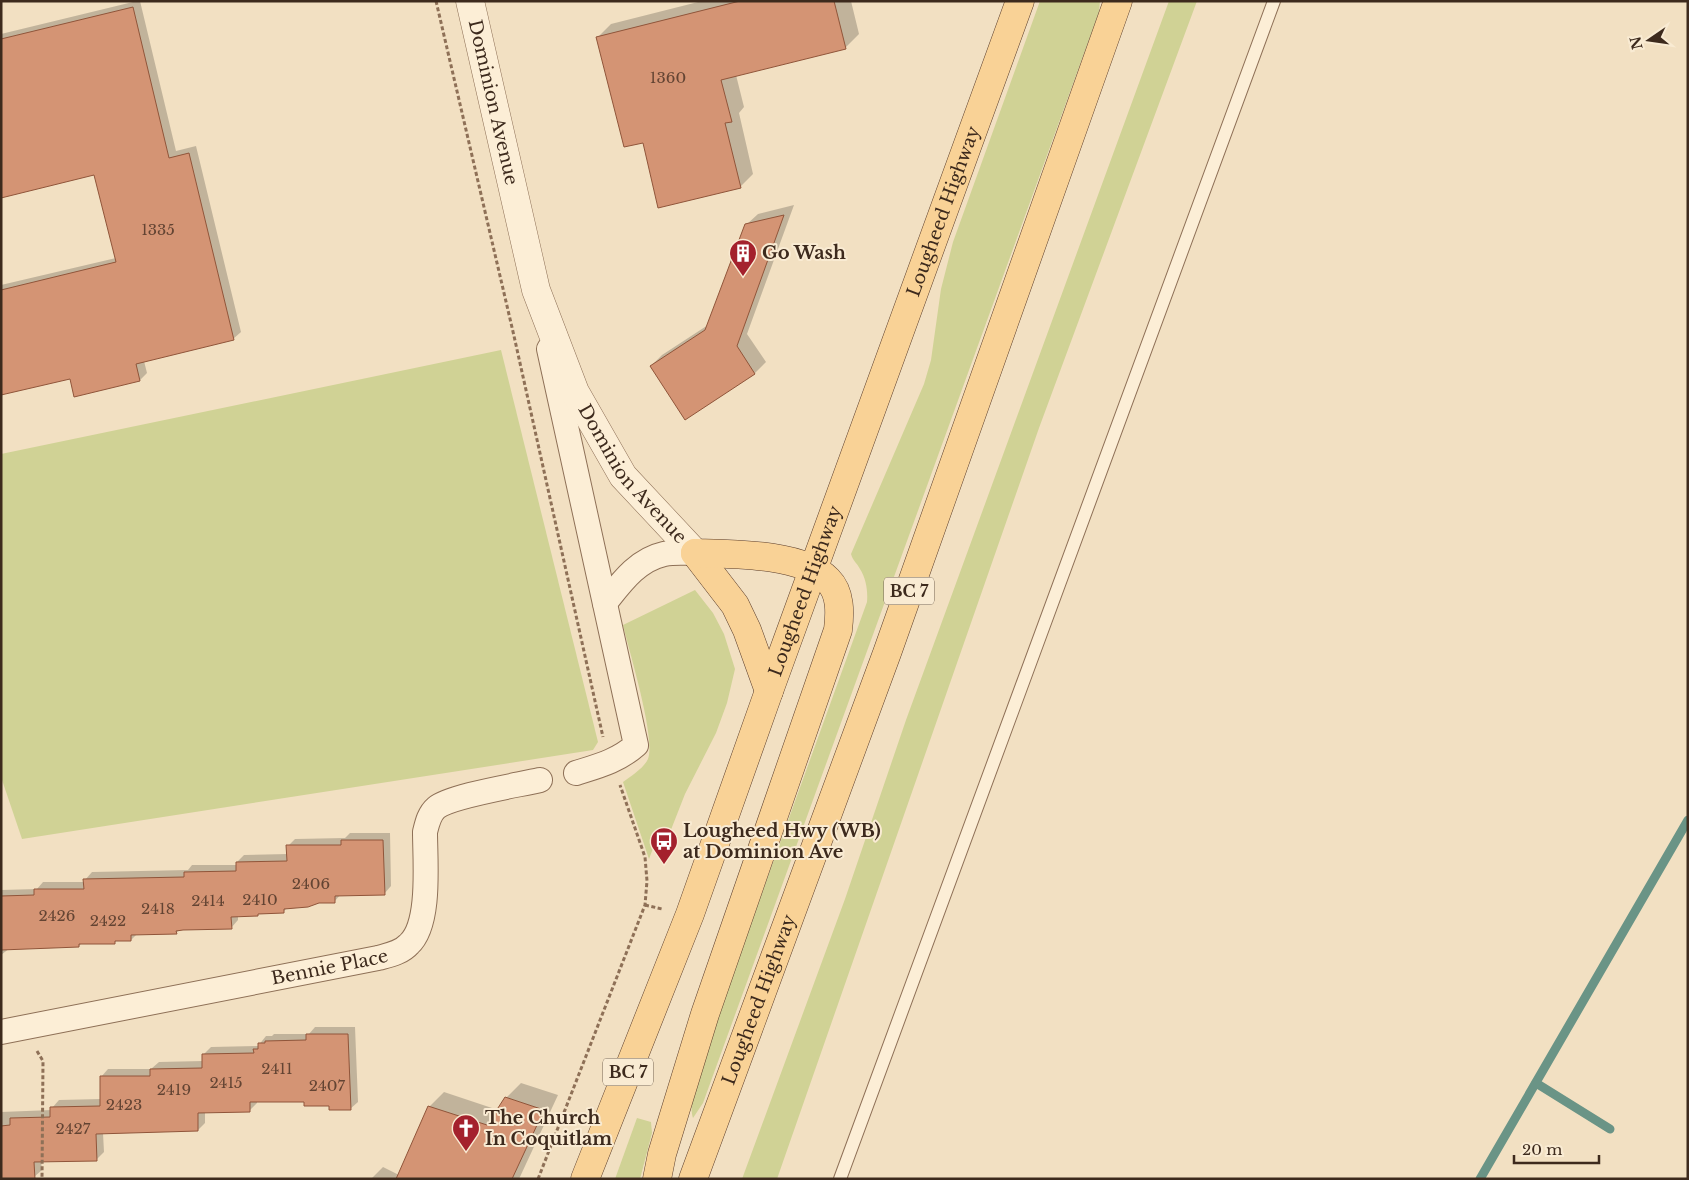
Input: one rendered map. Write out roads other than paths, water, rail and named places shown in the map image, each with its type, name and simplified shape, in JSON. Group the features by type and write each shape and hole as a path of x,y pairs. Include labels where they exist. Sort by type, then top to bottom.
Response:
{"main road":[{"name":"Lougheed Highway","path":"585,1179 690,914 769,691 1020,1"},
{"name":"Lougheed Highway","path":"693,1179 887,653 1118,1"},
{"path":"657,1179 662,1154 705,1014 838,630 840,613 835,590 828,580 814,569 763,556 695,553"},
{"path":"695,553 736,605 769,691"}],"street":[{"name":"Dominion Avenue","path":"470,1 636,745 625,754 610,762 576,773"},
{"name":"Dominion Avenue","path":"536,290 575,392 623,476 695,553"},
{"name":"Dominion Avenue","path":"605,603 626,577 644,562 665,554 695,553"},
{"name":"Bennie Place","path":"12,1030 378,958 403,950 416,936 424,916 425,832 427,822 436,808 451,800 540,780"}],"lane":[{"path":"840,1179 1274,1"}],"waterway":[{"path":"1480,1179 1688,820"},
{"path":"1536,1083 1610,1129"}],"place":[{"name":"Go Wash","path":"743,277"},
{"name":"Lougheed Hwy (WB) at Dominion Ave","path":"664,865"},
{"name":"The Church In Coquitlam","path":"466,1152"}]}
